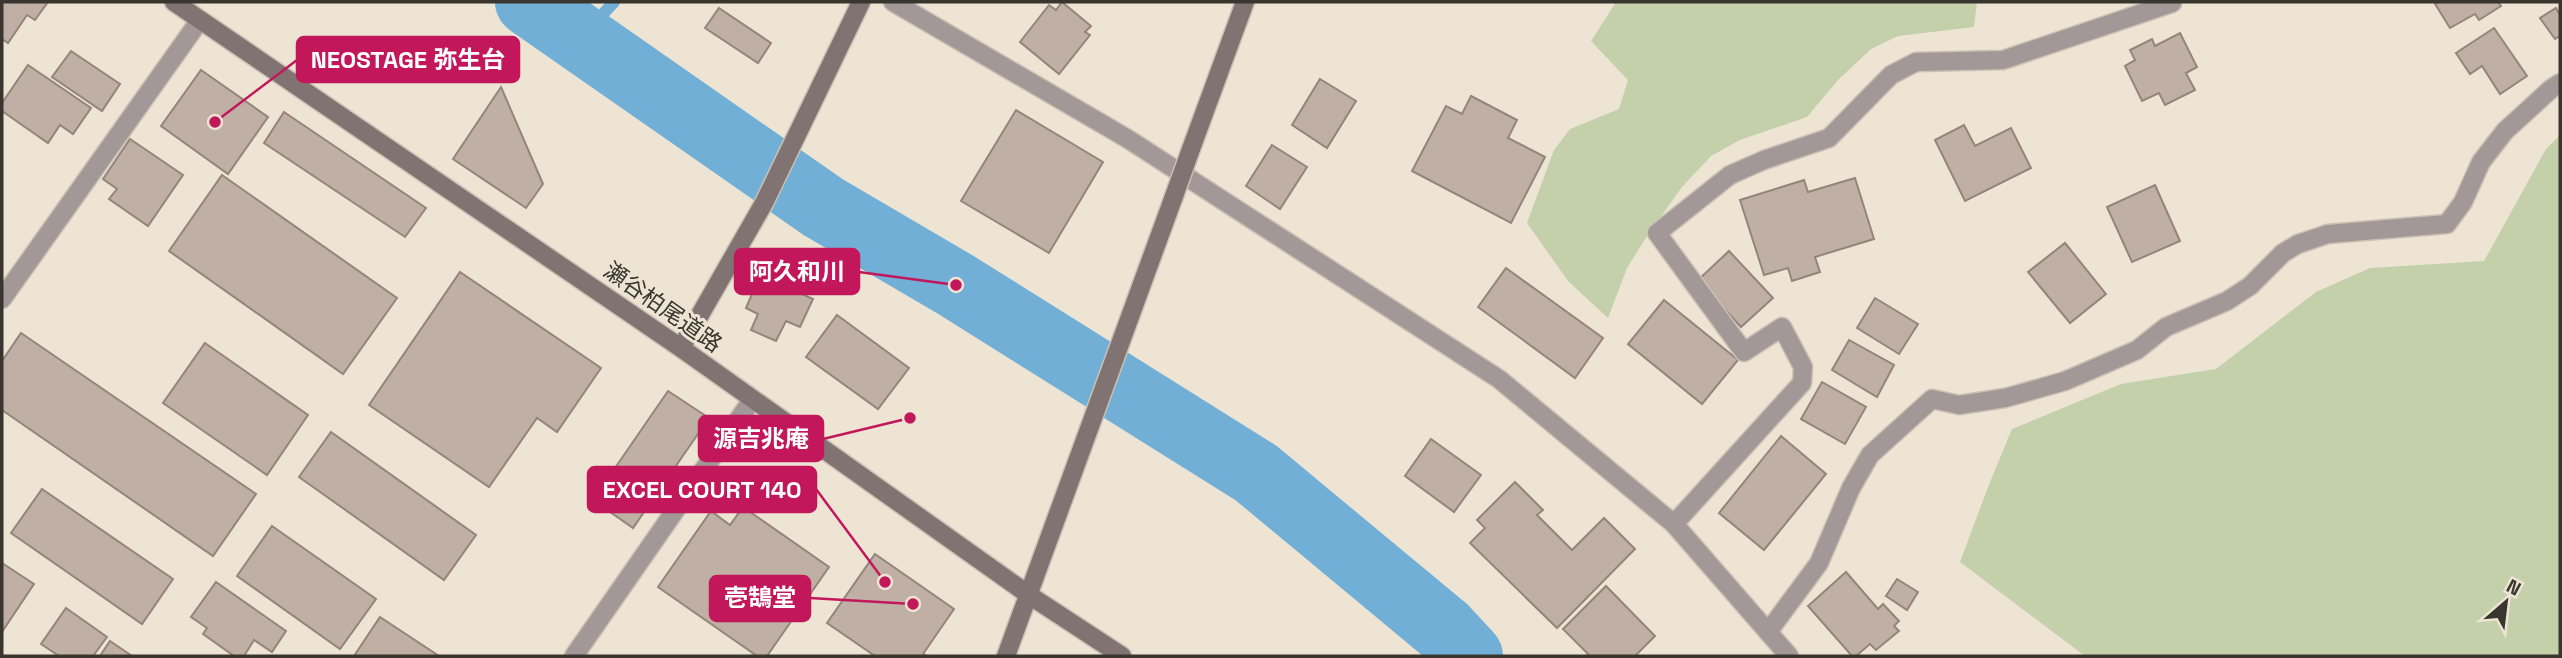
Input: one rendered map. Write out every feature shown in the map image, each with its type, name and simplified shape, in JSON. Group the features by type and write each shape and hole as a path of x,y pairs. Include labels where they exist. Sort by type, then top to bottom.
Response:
{"main road":[{"name":"瀬谷柏尾道路","path":"174,2 681,348 1029,595 1122,656"},
{"path":"681,348 764,203 861,2"},
{"path":"1006,656 1245,2"}],"street":[{"path":"893,2 1128,139 1499,379 1674,524 1789,656"},
{"path":"1674,524 1802,383 1803,368 1782,327 1744,352 1657,233 1730,175 1764,160 1829,138 1891,75 1916,62 2003,60 2172,3"},
{"path":"2,299 200,20"},
{"path":"1768,632 1819,563 1851,488 1870,454 1932,399 1959,405 2005,398 2065,381 2137,351 2166,327 2227,301 2250,286 2283,253 2298,244 2328,233 2447,224 2463,202 2482,162 2505,131 2560,83"},
{"path":"573,656 752,400"}],"green space":[{"path":"1616,2 1977,2 1974,27 1898,36 1871,49 1838,80 1807,117 1740,140 1711,156 1682,187 1649,233 1627,268 1608,318 1568,281 1527,223 1554,150 1570,129 1619,109 1628,80 1591,41"},
{"path":"2560,135 2560,656 2085,656 1960,562 2012,429 2121,384 2216,369 2316,292 2370,268 2484,261 2546,149"}],"building":[{"path":"2,2 48,2 35,20 27,15 8,43 2,39"},
{"path":"1062,2 1091,26 1085,32 1090,35 1059,74 1020,42 1049,5 1056,10"},
{"path":"2498,2 2501,6 2479,20 2475,14 2450,28 2435,4"},
{"path":"719,8 771,43 758,63 705,28"},
{"path":"2556,8 2560,15 2560,36 2555,39 2540,18"},
{"path":"2494,28 2527,76 2500,94 2482,66 2470,74 2456,53"},
{"path":"2180,33 2197,67 2186,73 2195,90 2165,105 2159,93 2142,101 2125,66 2135,60 2130,50 2152,39 2155,46"},
{"path":"71,51 120,84 102,111 52,77"},
{"path":"28,65 91,108 73,134 60,125 48,143 2,111 2,103"},
{"path":"201,70 268,117 228,174 161,126"},
{"path":"1320,79 1356,101 1327,148 1292,125"},
{"path":"501,87 543,184 526,208 453,159"},
{"path":"1471,96 1517,120 1508,138 1545,157 1511,223 1412,171 1446,106 1462,114"},
{"path":"1016,110 1103,162 1049,253 961,201"},
{"path":"284,112 426,208 405,237 264,143"},
{"path":"1964,125 1975,146 2011,128 2031,168 1965,201 1935,140"},
{"path":"130,139 183,175 148,226 109,199 117,189 103,179"},
{"path":"1272,145 1307,167 1280,209 1246,186"},
{"path":"222,175 397,298 343,374 169,251"},
{"path":"1855,178 1874,239 1815,257 1820,272 1792,281 1788,268 1764,275 1740,200 1804,180 1808,192"},
{"path":"2155,185 2180,241 2132,262 2107,207"},
{"path":"2065,243 2106,294 2070,323 2028,272"},
{"path":"1729,251 1773,298 1741,327 1698,280"},
{"path":"1506,268 1603,338 1575,378 1478,307"},
{"path":"460,272 601,368 557,432 537,418 489,487 369,405"},
{"path":"760,275 813,299 800,327 786,321 776,341 751,330 758,314 746,308"},
{"path":"1875,298 1918,324 1899,354 1857,328"},
{"path":"1664,300 1738,360 1702,404 1628,344"},
{"path":"837,315 909,368 878,409 806,357"},
{"path":"21,333 256,494 213,556 2,410 2,361"},
{"path":"1849,340 1894,365 1877,397 1832,370"},
{"path":"205,343 308,415 267,475 163,403"},
{"path":"1822,382 1866,407 1845,444 1801,419"},
{"path":"668,391 709,418 633,528 593,500"},
{"path":"331,432 476,535 444,580 299,477"},
{"path":"1781,436 1826,474 1764,550 1719,513"},
{"path":"1431,439 1481,475 1454,512 1405,476"},
{"path":"1515,482 1543,510 1537,515 1572,550 1604,518 1635,549 1557,628 1470,543 1485,528 1477,520"},
{"path":"42,489 173,579 142,624 11,533"},
{"path":"743,507 829,567 767,656 757,656 658,587 711,511 730,525"},
{"path":"272,526 376,599 340,649 237,576"},
{"path":"875,554 954,609 923,654 927,656 875,656 827,623"},
{"path":"2,563 34,584 2,632"},
{"path":"1846,572 1878,609 1883,604 1899,621 1894,626 1899,631 1876,650 1870,644 1856,656 1852,656 1808,606"},
{"path":"1897,579 1918,592 1907,610 1886,596"},
{"path":"216,582 286,631 272,652 254,640 244,656 234,656 203,634 207,628 191,617"},
{"path":"1606,586 1655,636 1635,656 1590,656 1563,629"},
{"path":"66,608 107,637 93,656 59,656 41,644"},
{"path":"380,617 439,656 354,656"},
{"path":"110,641 132,656 100,656"}],"waterway":[{"path":"529,2 823,207 956,285 1256,473 1445,630 1469,656"},
{"path":"581,38 614,2"}],"place":[{"name":"NEOSTAGE 弥生台","path":"215,122"},
{"name":"阿久和川","path":"956,285"},
{"name":"源吉兆庵","path":"910,418"},
{"name":"EXCEL COURT 140","path":"885,582"},
{"name":"壱鵠堂","path":"913,604"}]}
